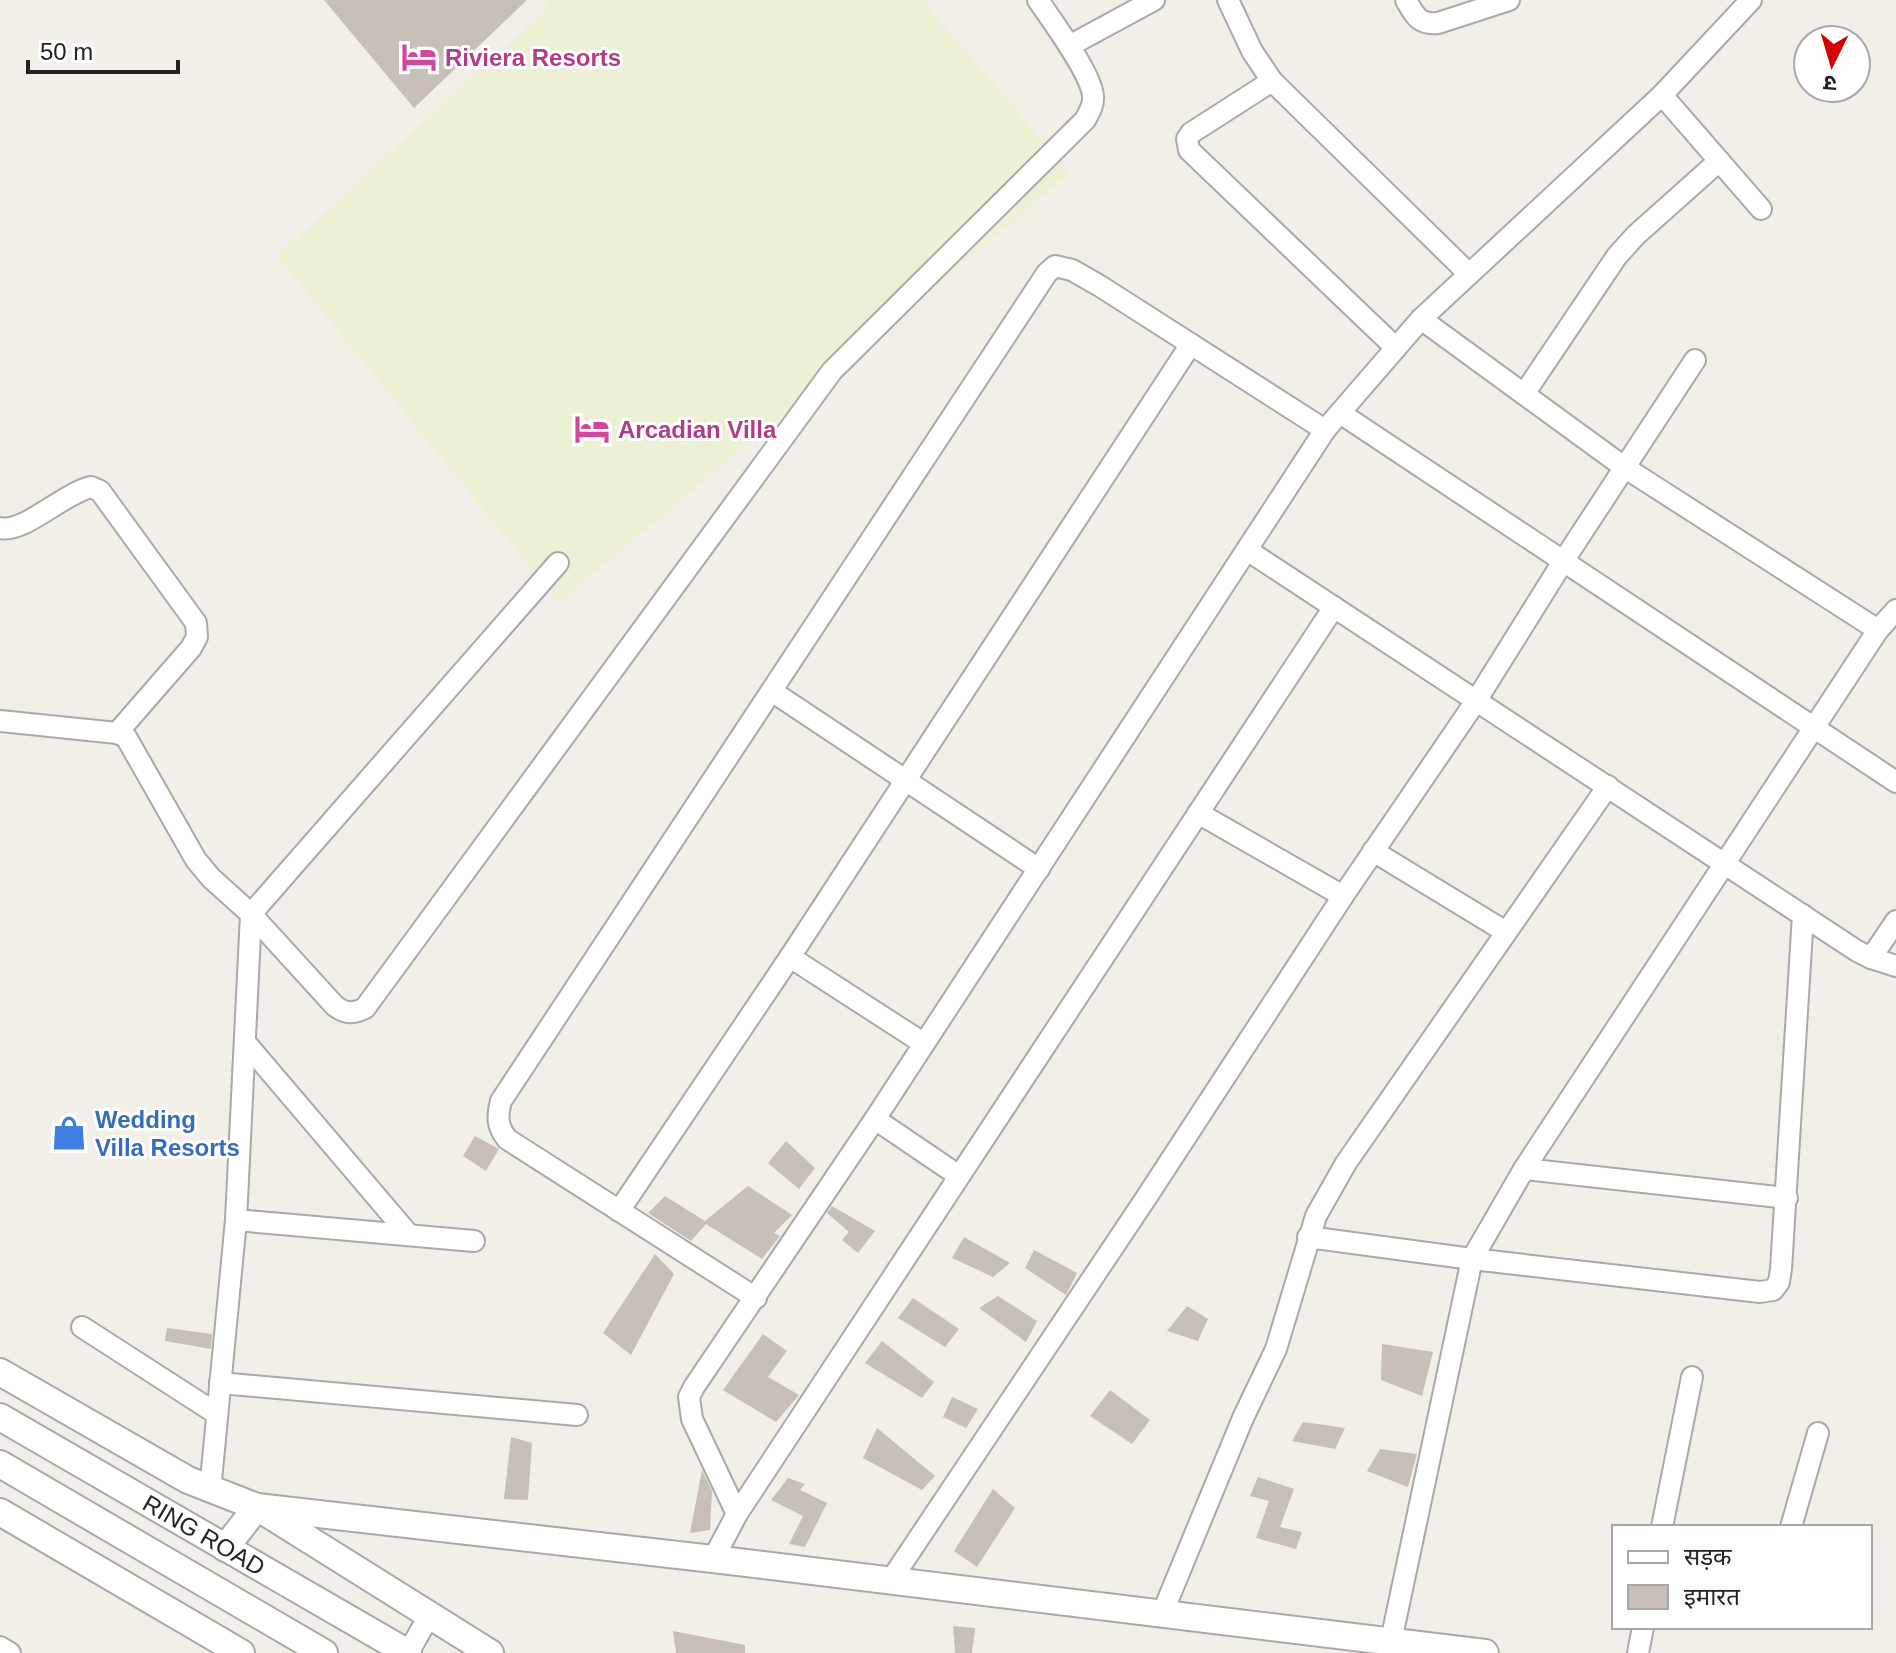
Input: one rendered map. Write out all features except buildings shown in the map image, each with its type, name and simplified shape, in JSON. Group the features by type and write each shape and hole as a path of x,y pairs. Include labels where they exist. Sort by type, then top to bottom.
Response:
{"street":[{"path":"0,721 117,733 131,744 196,860 211,878 251,914 335,1006 345,1013 355,1013 365,1008 832,371 1085,120 1092,108 1093,95 1069,46 1038,0"},
{"path":"1069,46 1154,0"},
{"path":"1228,0 1252,51 1272,81 1468,273"},
{"path":"1406,0 1420,21 1428,24 1509,0"},
{"path":"737,1514 692,1419 689,1397 875,1119 1325,430 1421,319 1662,95 1751,0"},
{"path":"1272,81 1191,133 1187,145 1396,348"},
{"path":"1662,95 1761,209"},
{"path":"1524,394 1617,256 1636,235 1719,161"},
{"path":"756,1298 507,1139 499,1130 497,1116 501,1101 1047,273 1055,266 1065,267 1091,281 1325,430"},
{"path":"1421,319 1624,467 1878,630"},
{"path":"619,1211 790,957 1191,344"},
{"path":"891,1580 1343,896 1476,701 1695,360"},
{"path":"1340,413 1896,782"},
{"path":"0,528 15,528 73,493 91,487 100,491 196,623 197,637 191,648 117,733"},
{"path":"1247,550 1803,915 1871,958 1896,966"},
{"path":"210,1491 236,1220 251,914 558,563"},
{"path":"713,1559 737,1514 1334,607"},
{"path":"1391,1641 1472,1259 1524,1169 1878,630 1896,610"},
{"path":"773,692 1039,869"},
{"path":"1162,1614 1243,1418 1276,1349 1316,1216 1346,1163 1608,786"},
{"path":"1198,813 1343,896"},
{"path":"1373,851 1506,932"},
{"path":"1308,1237 1760,1292 1773,1290 1779,1282 1781,1269 1787,1198 1803,915"},
{"path":"1871,958 1896,921"},
{"path":"790,957 923,1043"},
{"path":"245,1042 409,1235"},
{"path":"875,1119 959,1176"},
{"path":"1524,1169 1787,1198"},
{"path":"236,1220 474,1241"},
{"path":"82,1327 217,1414"},
{"path":"0,1372 210,1491 257,1507 891,1580 1162,1614 1360,1645 1391,1641 1485,1653"},
{"path":"1662,1525 1692,1377"},
{"path":"220,1383 577,1415"},
{"path":"3,1419 25,1387"},
{"name":"RING ROAD","path":"3,1419 408,1653"},
{"path":"1792,1525 1818,1433"},
{"name":"RING ROAD","path":"0,1464 324,1653"},
{"path":"225,1548 257,1507"},
{"path":"257,1507 429,1616 461,1646 490,1653"},
{"path":"0,1512 241,1653"},
{"path":"73,1553 93,1518"},
{"path":"408,1653 429,1616"},
{"path":"1638,1653 1643,1629"},
{"path":"0,1647 10,1653"}],"green space":[{"name":"Arcadian Villa","path":"543,0 923,0 1070,173 559,603 277,256 548,7"}],"place":[{"name":"Riviera Resorts","path":"419,57"},
{"name":"Arcadian Villa","path":"592,429"},
{"name":"Wedding Villa Resorts","path":"69,1133"}]}
